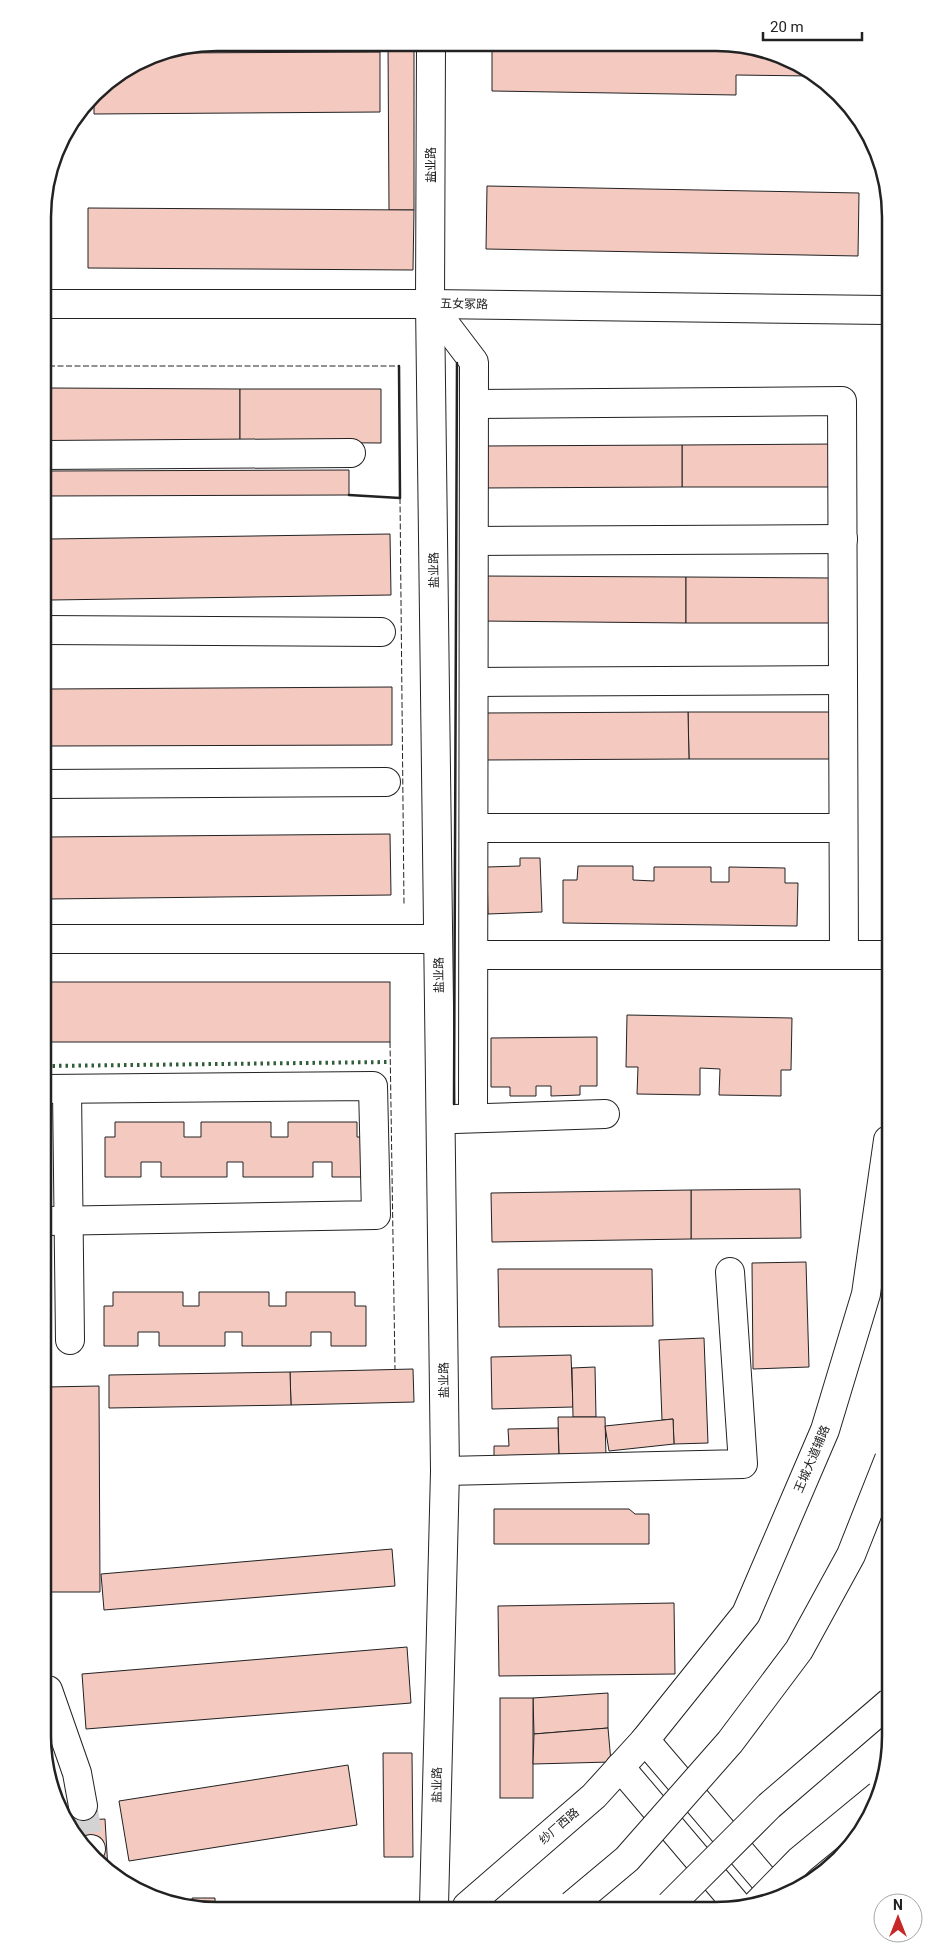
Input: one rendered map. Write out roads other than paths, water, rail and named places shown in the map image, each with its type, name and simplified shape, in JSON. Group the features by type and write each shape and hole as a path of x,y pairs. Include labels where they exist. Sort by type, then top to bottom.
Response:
{"main road":[{"name":"盐业路","path":"431,51 430,304 445,1471 434,1902"},
{"name":"五女冢路","path":"52,304 430,304 882,310"},
{"path":"430,304 474,362 473,1118"},
{"path":"474,404 842,401 844,955"},
{"path":"52,455 351,453"},
{"path":"474,541 843,539"},
{"path":"52,630 382,632"},
{"path":"474,682 843,680"},
{"path":"52,784 386,782"},
{"path":"474,828 843,828"},
{"path":"52,939 438,939"},
{"path":"474,955 882,955"},
{"path":"57,1220 376,1215 373,1086 56,1089 57,1220 70,1340"},
{"path":"441,1119 605,1114"},
{"name":"王城大道辅路","path":"644,1740 746,1614 825,1430 866,1294 881,1186"},
{"path":"445,1471 743,1464 730,1272"},
{"path":"576,1902 626,1859 730,1742 799,1650 851,1555 881,1479"},
{"path":"51,1699 77,1773 83,1806"},
{"path":"673,1902 769,1806 881,1710"},
{"path":"644,1740 773,1891"},
{"name":"纱厂西路","path":"472,1902 594,1796 644,1740"},
{"path":"620,1767 733,1900"},
{"path":"768,1893 800,1860 865,1806"}],"tunnel":[{"path":"83,1806 90,1842"}]}
